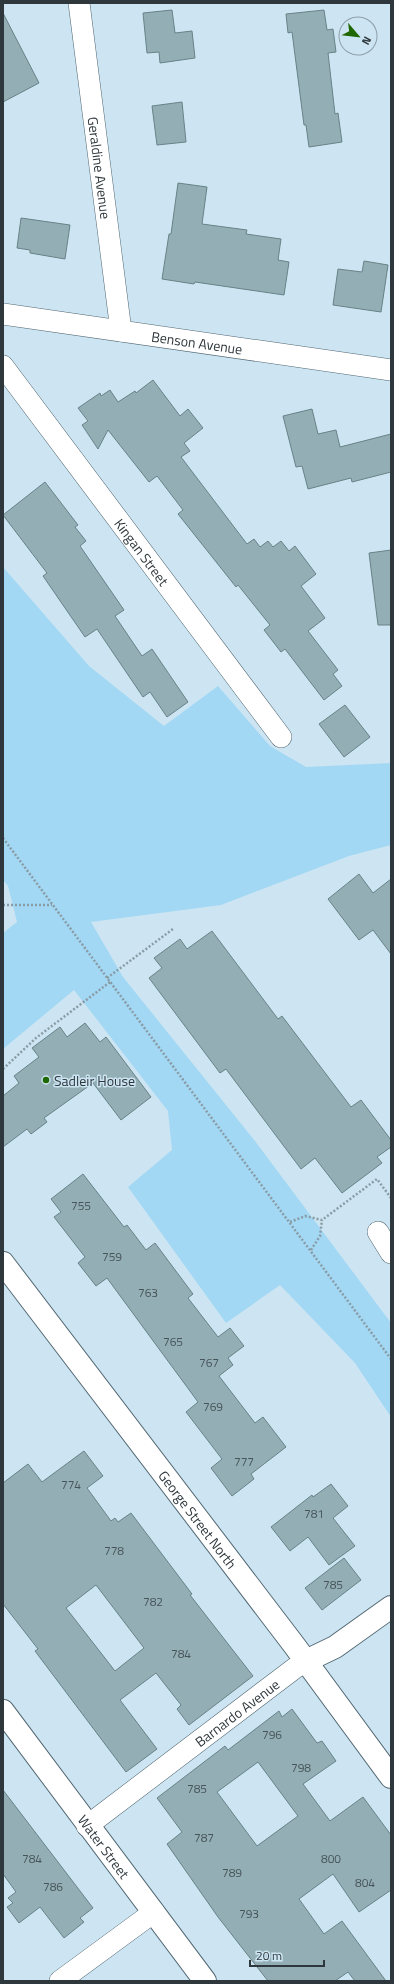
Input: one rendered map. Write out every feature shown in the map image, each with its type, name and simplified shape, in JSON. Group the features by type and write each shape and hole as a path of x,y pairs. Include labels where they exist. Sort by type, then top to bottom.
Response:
{"main road":[{"name":"George Street North","path":"3,1263 306,1661 391,1776"},
{"name":"Barnardo Avenue","path":"306,1661 335,1647 391,1607"},
{"name":"Water Street","path":"3,1711 87,1826 154,1912 205,1981"}],"street":[{"name":"Geraldine Avenue","path":"79,3 121,331"},
{"name":"Benson Avenue","path":"3,314 391,370"},
{"name":"Kingan Street","path":"3,366 228,669 281,737"},
{"path":"378,1232 391,1253"},
{"name":"Barnardo Avenue","path":"87,1826 306,1661"},
{"path":"60,1981 154,1912"}],"path":[{"path":"3,838 311,1250 391,1360"},
{"path":"3,905 52,905"},
{"path":"107,978 173,929"},
{"path":"3,1069 36,1038 110,982"},
{"path":"311,1250 320,1236 322,1220 378,1179 391,1198"},
{"path":"290,1222 305,1216 322,1220"}],"shaded area":[{"path":"3,567 89,666 164,726 218,686 270,746 306,767 391,763 391,845 349,856 221,905 91,922 123,977 255,1141 391,1323 391,1417 355,1363 280,1285 226,1323 128,1187 172,1150 168,1111 74,990 3,1049 3,933 17,922 8,886 3,880"}],"building":[{"path":"172,10 175,33 192,31 195,58 160,63 159,52 147,53 143,13"},
{"path":"324,10 327,30 333,29 336,52 328,53 335,114 338,113 342,142 309,147 306,125 304,125 292,32 288,33 286,14"},
{"path":"3,13 39,83 3,102"},
{"path":"182,102 186,142 157,145 152,106"},
{"path":"178,183 207,187 202,224 247,230 246,234 281,239 278,260 289,262 284,295 195,282 194,284 162,279 169,234 171,234"},
{"path":"21,218 70,225 65,259 30,253 30,250 17,248"},
{"path":"364,261 388,265 381,312 333,305 338,269 362,272"},
{"path":"153,380 180,416 188,409 203,428 184,443 190,451 181,457 247,544 254,539 260,547 268,541 273,547 281,541 289,551 295,546 316,574 301,586 325,618 308,631 338,670 333,674 342,686 324,700 285,649 281,652 264,630 270,625 238,585 236,587 178,514 183,510 157,476 149,482 108,430 98,449 82,425 88,421 78,408 100,393 101,396 110,390 118,402 135,391 136,393"},
{"path":"312,409 318,434 336,430 340,447 391,434 391,472 352,482 351,478 308,489 302,466 296,467 283,416"},
{"path":"45,482 78,525 75,527 86,541 80,546 124,610 115,616 142,656 152,649 188,702 167,717 150,692 143,697 97,629 85,637 43,576 47,573 3,515"},
{"path":"391,550 391,625 378,625 369,553"},
{"path":"345,705 370,737 344,757 319,724"},
{"path":"359,874 373,893 391,879 391,954 373,930 359,940 328,899"},
{"path":"212,931 278,1019 282,1016 351,1107 361,1100 391,1140 391,1147 377,1157 382,1163 342,1193 315,1158 301,1169 226,1069 220,1073 149,978 162,968 154,958 180,939 187,949"},
{"name":"Sadleir House","path":"85,1023 100,1042 106,1037 151,1097 121,1120 93,1083 44,1118 47,1122 31,1134 27,1129 3,1147 3,1096 19,1083 14,1076 39,1057 32,1048 60,1027 67,1037"},
{"path":"83,1174 124,1227 127,1225 146,1250 155,1243 193,1294 188,1298 218,1337 230,1328 244,1346 228,1358 233,1365 219,1376 255,1423 263,1417 286,1447 251,1474 254,1479 232,1496 211,1468 222,1459 186,1412 198,1402 107,1278 96,1286 78,1263 85,1257 54,1217 61,1212 51,1199"},
{"path":"84,1451 103,1476 87,1488 111,1521 115,1518 118,1522 131,1513 192,1594 190,1595 253,1676 189,1725 177,1709 181,1705 156,1673 120,1700 157,1749 126,1772 35,1651 38,1649 3,1604 3,1483 28,1464 42,1482","holes":["96,1585 144,1648 115,1671 66,1608"]},
{"path":"331,1484 348,1506 333,1518 355,1546 329,1565 308,1537 290,1551 271,1527 312,1495 313,1497"},
{"path":"344,1558 361,1580 322,1610 305,1588"},
{"path":"292,1709 317,1743 322,1741 336,1761 303,1784 330,1821 363,1797 391,1835 391,1890 359,1912 333,1874 299,1899 324,1934 342,1921 386,1981 355,1981 348,1972 335,1981 268,1981 218,1917 167,1844 182,1832 157,1798 225,1746 228,1750 279,1711 282,1717","holes":["258,1762 298,1816 257,1846 217,1792"]},
{"path":"3,1790 93,1908 80,1918 84,1922 64,1938 40,1907 19,1923 7,1907 13,1903 8,1898 16,1892 3,1874"}],"place":[{"name":"Sadleir House","path":"46,1080"}]}
